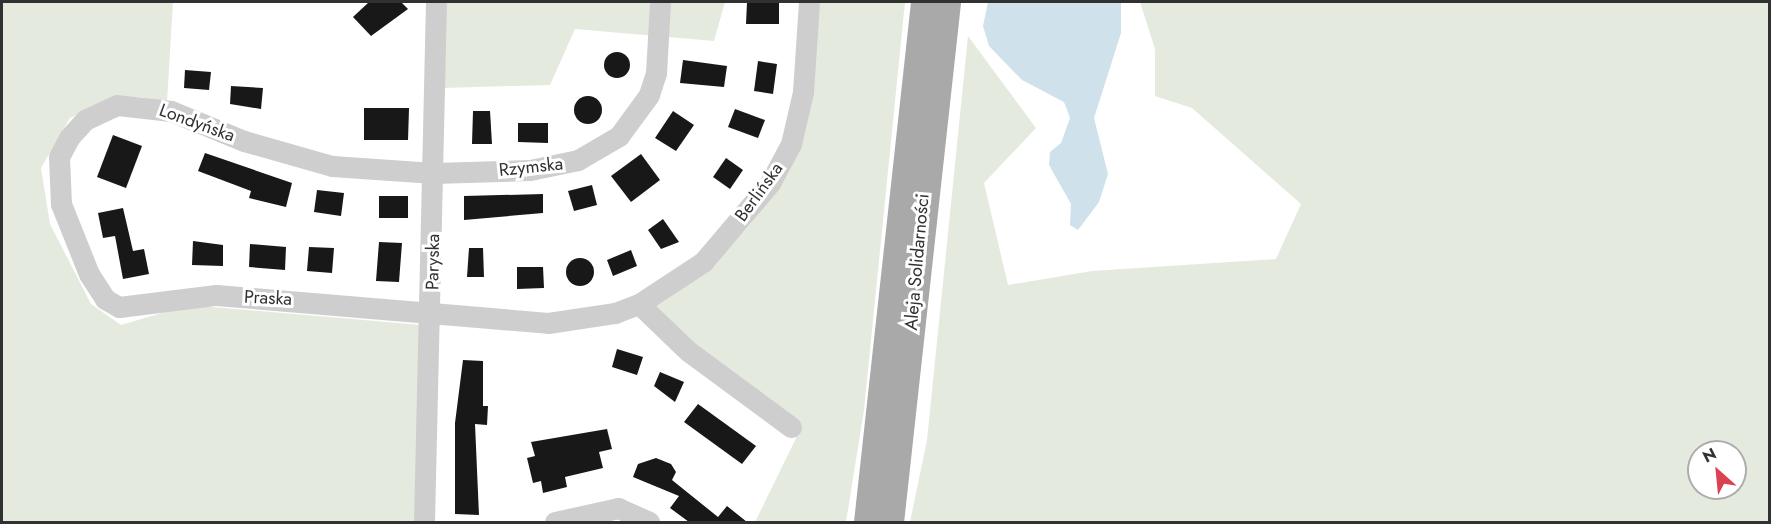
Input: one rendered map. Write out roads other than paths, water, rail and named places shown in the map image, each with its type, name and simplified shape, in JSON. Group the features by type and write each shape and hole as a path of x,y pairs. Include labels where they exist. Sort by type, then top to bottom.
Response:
{"main road":[{"name":"Aleja Solidarności","path":"867,522 924,2"},
{"name":"Aleja Solidarności","path":"890,522 947,2"}],"street":[{"name":"Paryska","path":"424,522 432,316 436,2"},
{"name":"Rzymska","path":"434,173 555,167 597,151 619,136 649,95 656,73 660,2"},
{"name":"Berlińska","path":"432,316 548,323 639,304 703,262 770,183 791,144 803,92 809,2"},
{"name":"Londyńska","path":"105,299 69,228 57,177 69,138 98,112 145,106 294,158 434,173"},
{"name":"Praska","path":"105,299 133,308 216,295 432,316"},
{"path":"639,304 688,351 791,427"},
{"path":"555,522 618,508 649,522"}]}
